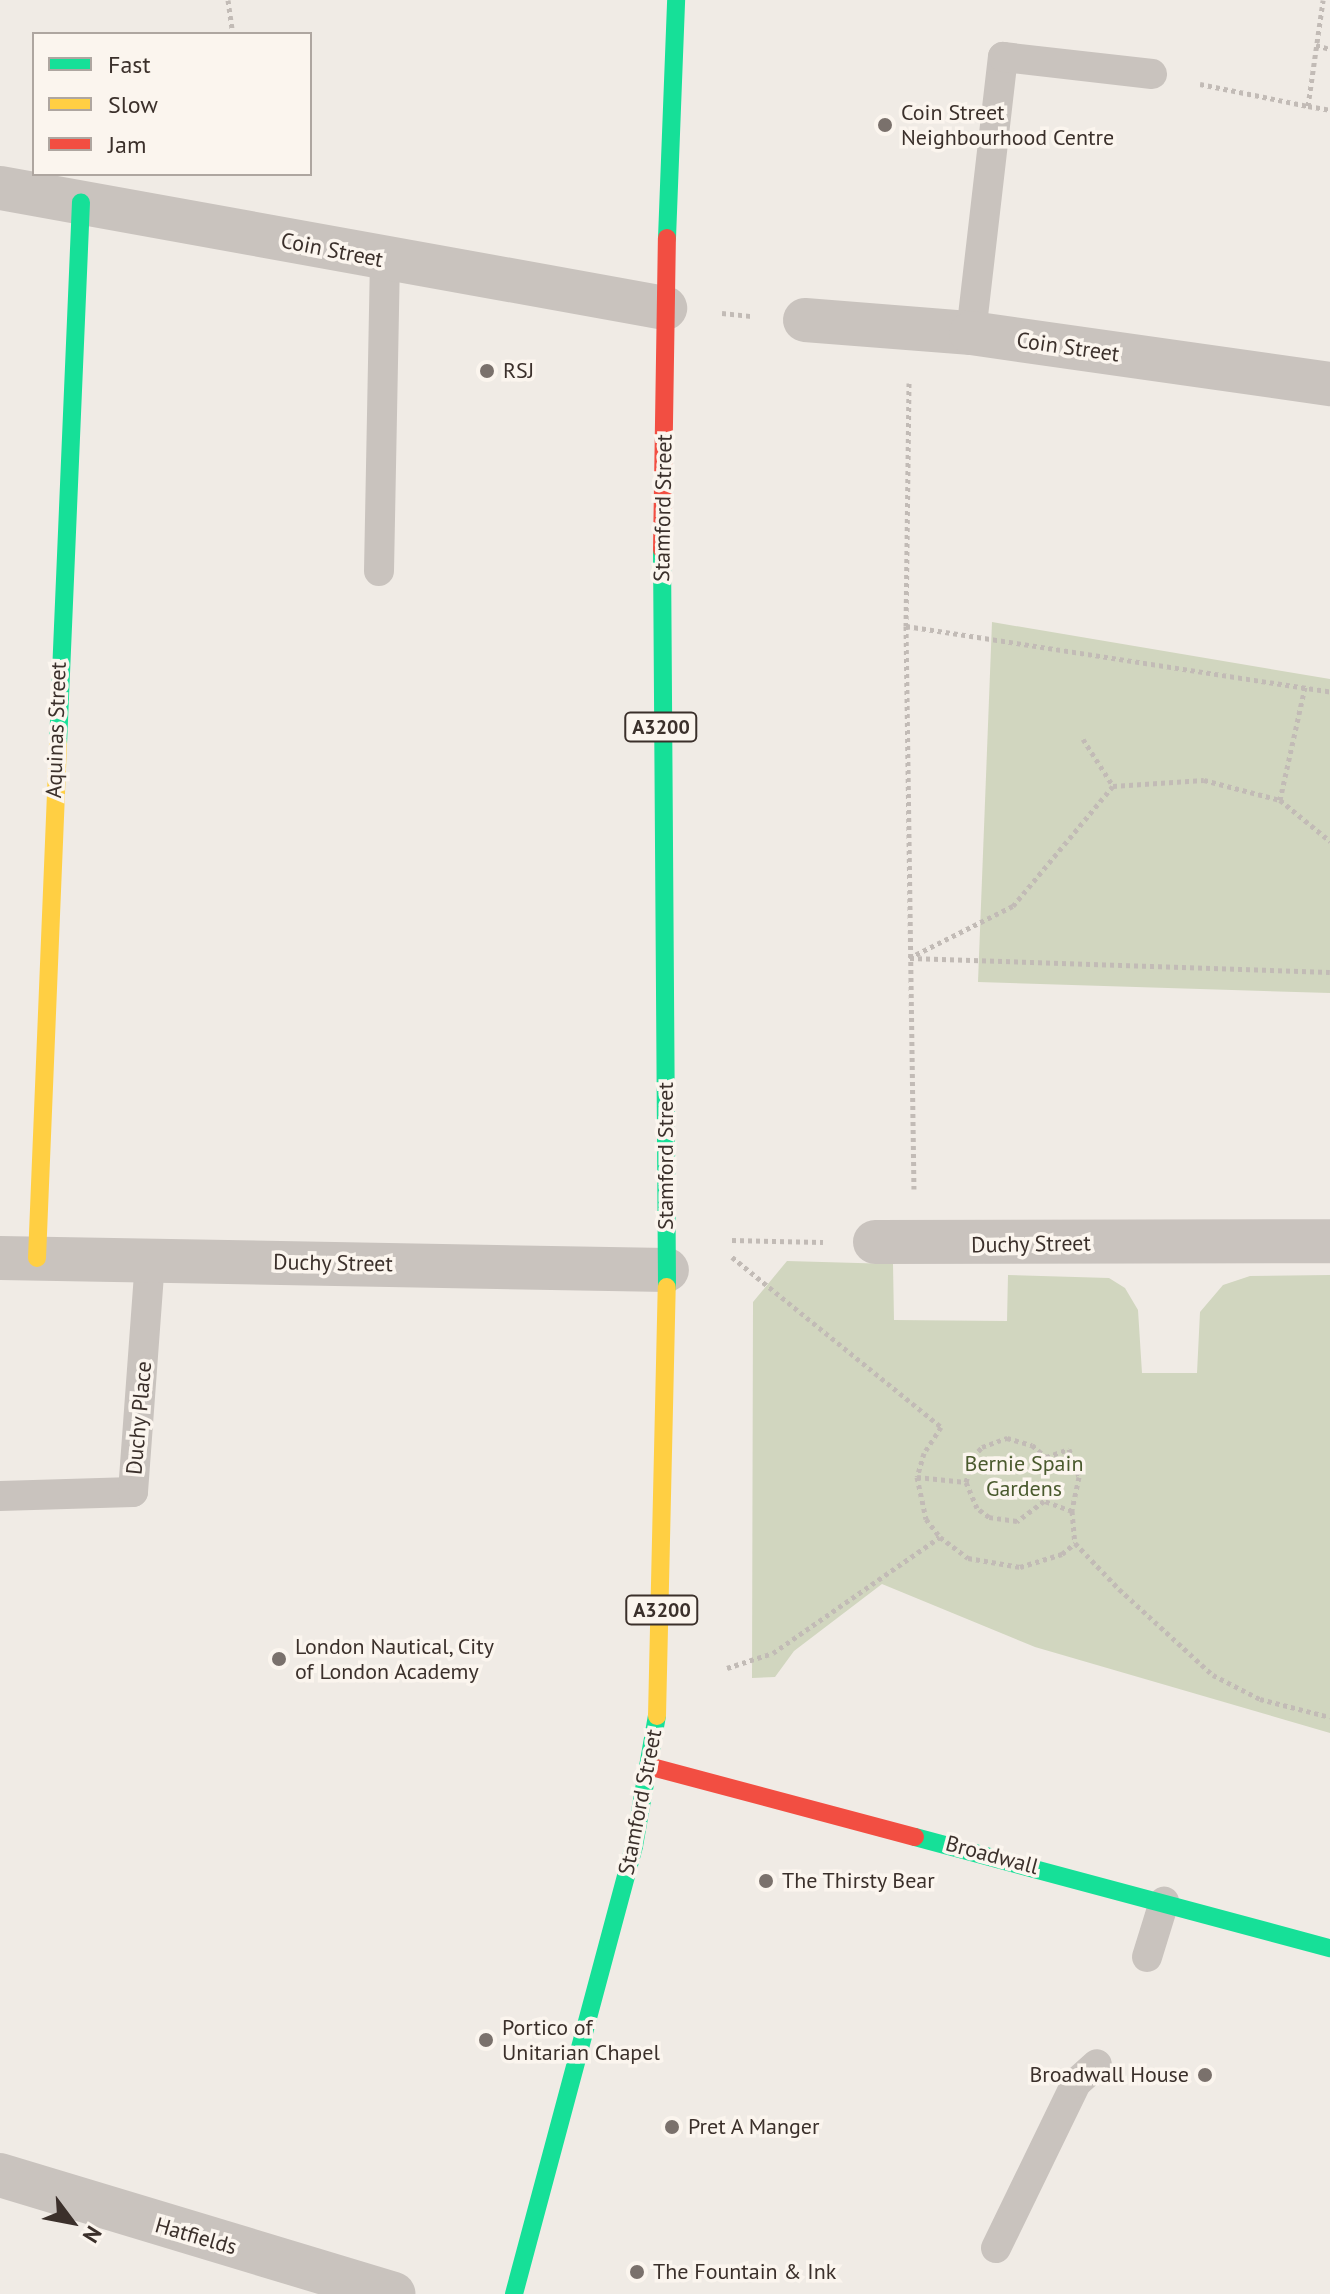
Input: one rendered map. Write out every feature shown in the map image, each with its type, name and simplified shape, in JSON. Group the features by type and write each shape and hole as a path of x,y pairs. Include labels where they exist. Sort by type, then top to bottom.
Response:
{"main road":[{"name":"Stamford Street","path":"514,2294 652,1767 663,1588 667,1270 660,689 665,308 676,0"},
{"name":"Aquinas Street","path":"19,1258 81,202"},
{"name":"Broadwall","path":"652,1767 1330,1948"}],"street":[{"name":"Coin Street","path":"0,188 385,261 665,308"},
{"name":"Coin Street","path":"805,320 910,325 1330,384"},
{"name":"Duchy Street","path":"895,1244 1330,1241"},
{"name":"Duchy Street","path":"19,1258 667,1270"},
{"name":"Hatfields","path":"0,2175 393,2294"}],"lane":[{"path":"971,333 1003,57 1152,74"},
{"path":"379,571 385,261"},
{"name":"Duchy Place","path":"0,1496 133,1492 150,1259"},
{"path":"1147,1957 1164,1902"},
{"path":"996,2248 1076,2083 1097,2064"}],"path":[{"path":"228,0 233,32"},
{"path":"1308,106 1323,0"},
{"path":"1316,45 1330,49"},
{"path":"1152,74 1330,110"},
{"path":"665,308 805,320"},
{"path":"732,1240 895,1244 909,958 906,626 910,325"},
{"path":"906,626 1330,692"},
{"path":"1280,800 1305,687"},
{"path":"1083,739 1113,786"},
{"path":"909,958 1013,906 1113,786 1204,780 1280,800 1330,841"},
{"path":"909,958 1330,972"},
{"path":"732,1257 941,1427 924,1453 917,1477 926,1519 940,1537 968,1558 1008,1567 1044,1561 1075,1543"},
{"path":"1072,1511 1044,1501 1030,1516 1003,1521 977,1508 966,1482 973,1457 994,1440 1020,1440 1046,1457 1069,1449 1079,1477 1072,1511 1075,1543 1172,1641 1213,1675 1260,1699 1330,1717"},
{"path":"917,1477 966,1482"},
{"path":"727,1668 773,1653 940,1537"}],"green space":[{"path":"992,622 1330,679 1330,993 978,982"},
{"name":"Bernie Spain Gardens","path":"787,1261 893,1264 894,1320 1007,1321 1008,1275 1109,1278 1125,1288 1138,1310 1142,1373 1197,1373 1200,1312 1223,1285 1250,1276 1330,1275 1330,1733 1035,1647 882,1584 794,1651 775,1677 752,1678 753,1302"}],"traffic: fast":[{"path":"667,238 676,0"},
{"path":"58,744 81,202"},
{"path":"662,550 667,1287"},
{"path":"514,2294 634,1846 657,1716"},
{"path":"915,1837 1330,1948"}],"traffic: slow":[{"path":"37,1258 58,744"},
{"path":"657,1716 667,1287"}],"traffic: jam":[{"path":"662,550 667,238"},
{"path":"652,1767 915,1837"}],"place":[{"name":"Coin Street Neighbourhood Centre","path":"885,125"},
{"name":"RSJ","path":"487,371"},
{"name":"London Nautical, City of London Academy","path":"279,1659"},
{"name":"The Thirsty Bear","path":"766,1881"},
{"name":"Portico of Unitarian Chapel","path":"486,2040"},
{"name":"Broadwall House","path":"1205,2075"},
{"name":"Pret A Manger","path":"672,2127"},
{"name":"The Fountain & Ink","path":"637,2272"}]}
